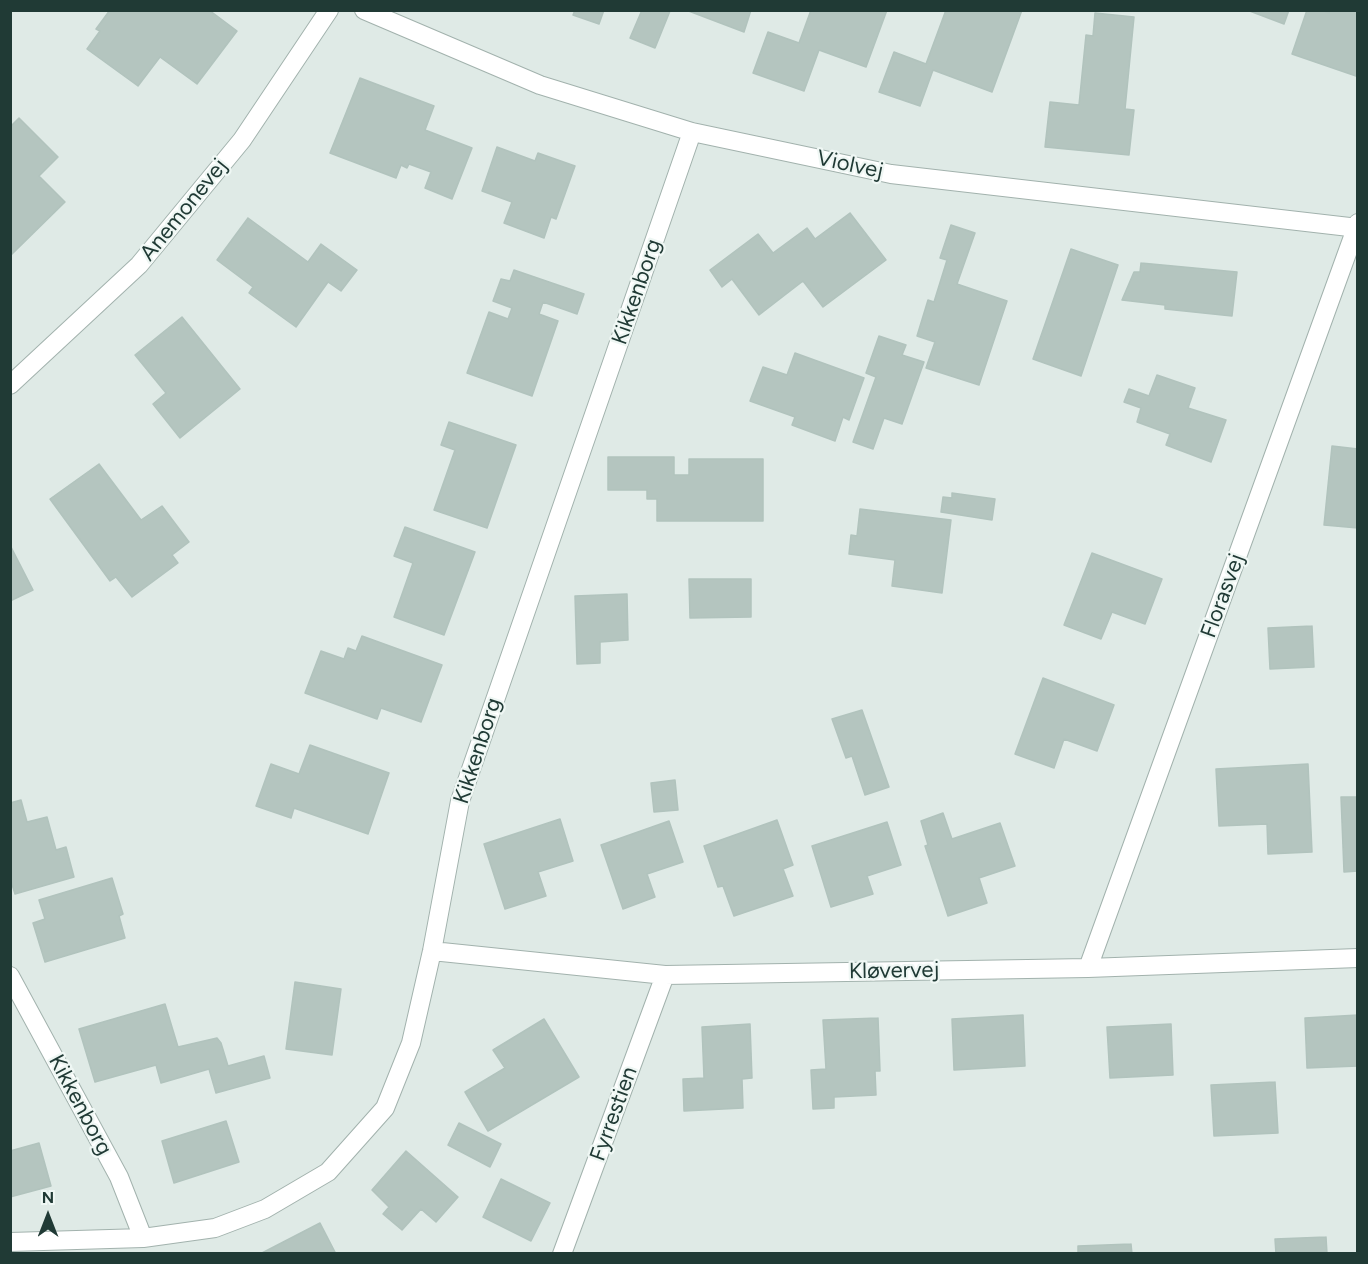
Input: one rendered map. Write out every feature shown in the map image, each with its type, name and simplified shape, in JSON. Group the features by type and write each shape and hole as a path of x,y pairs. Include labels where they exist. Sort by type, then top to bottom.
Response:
{"street":[{"name":"Anemonevej","path":"10,385 139,265 242,140 329,10"},
{"name":"Violvej","path":"364,10 540,85 692,132 891,174 1357,226"},
{"name":"Kikkenborg","path":"10,1242 143,1238 215,1228 265,1209 328,1172 385,1108 411,1043 432,951 460,801 692,132"},
{"name":"Florasvej","path":"1088,968 1357,226"},
{"name":"Kløvervej","path":"432,951 665,975 1088,968 1358,958"},
{"name":"Fyrrestien","path":"562,1254 665,975"},
{"name":"Kikkenborg","path":"10,976 119,1177 143,1238"}],"building":[{"path":"110,10 209,10 237,31 197,84 160,57 138,86 87,49 100,31 96,29"},
{"path":"575,10 604,10 599,24 573,15"},
{"path":"642,10 670,11 655,48 630,38"},
{"path":"686,10 751,10 744,32"},
{"path":"811,10 887,10 866,67 819,50 804,91 753,73 768,32 799,43"},
{"path":"946,10 1022,10 992,92 933,70 920,106 879,92 894,52 926,64"},
{"path":"1247,10 1289,10 1284,24"},
{"path":"1307,10 1321,10 1329,13 1330,10 1358,10 1358,71 1356,76 1292,54"},
{"path":"1095,13 1134,17 1125,109 1134,110 1129,155 1045,147 1050,102 1079,105 1086,35 1093,36"},
{"path":"360,78 434,106 425,130 472,148 452,199 425,188 431,172 409,164 407,168 401,165 396,178 330,153"},
{"path":"19,118 58,157 39,176 65,202 10,256 10,127"},
{"path":"497,147 535,161 538,153 575,166 556,219 551,217 544,238 504,223 512,202 482,191"},
{"path":"850,213 886,260 823,307 803,281 759,315 732,279 722,287 710,270 758,234 773,253 807,228 815,239"},
{"path":"248,218 308,262 321,244 357,270 341,291 328,282 296,327 249,293 253,287 217,260"},
{"path":"951,225 975,233 957,284 1007,301 979,385 926,368 935,342 917,336 928,300 934,302 947,260 940,258"},
{"path":"1071,249 1118,265 1081,376 1033,359"},
{"path":"1141,263 1237,272 1232,316 1165,309 1165,305 1122,300 1134,272 1140,272"},
{"path":"514,270 584,294 577,314 543,302 539,314 558,321 532,396 467,373 489,312 508,319 512,308 493,301 501,279 510,281"},
{"path":"182,317 240,389 180,438 153,404 166,393 135,355"},
{"path":"879,336 906,345 902,355 924,362 902,424 884,418 873,449 853,442 876,377 866,373"},
{"path":"795,353 864,378 849,420 843,417 835,441 792,425 795,417 750,401 763,367 787,375"},
{"path":"1157,375 1195,388 1188,408 1226,420 1211,462 1166,445 1170,434 1137,422 1141,408 1124,402 1129,389 1149,396"},
{"path":"449,422 516,445 487,528 434,510 455,450 441,445"},
{"path":"1332,446 1358,449 1358,528 1324,525"},
{"path":"608,457 674,457 674,475 689,475 689,459 763,459 763,521 657,521 657,499 647,499 647,490 608,490"},
{"path":"99,464 141,520 162,506 189,542 172,555 178,563 132,597 116,577 110,581 50,499"},
{"path":"952,493 995,499 992,520 941,512 943,497 952,498"},
{"path":"860,509 951,520 942,593 892,586 895,560 849,554 851,535 857,536"},
{"path":"405,527 475,552 444,635 394,617 413,563 394,556"},
{"path":"10,545 33,590 10,601"},
{"path":"1092,553 1162,579 1145,624 1112,612 1101,639 1064,625"},
{"path":"689,579 751,579 751,617 690,618"},
{"path":"627,594 628,640 600,642 600,663 577,664 575,596"},
{"path":"1312,626 1314,667 1270,669 1268,628"},
{"path":"362,636 442,665 421,722 381,708 377,719 305,693 321,651 344,659 348,648 356,651"},
{"path":"1043,678 1114,705 1097,751 1064,739 1054,768 1015,754"},
{"path":"862,710 889,787 865,795 852,756 846,758 832,719"},
{"path":"310,745 389,773 368,834 294,808 291,818 256,806 271,764 299,774"},
{"path":"1308,764 1312,852 1268,854 1267,824 1219,826 1216,769"},
{"path":"675,780 678,810 654,812 651,783"},
{"path":"1341,797 1358,797 1358,871 1344,872"},
{"path":"21,800 27,822 47,817 56,850 66,847 74,877 15,894 10,878 10,803"},
{"path":"943,813 952,839 1000,823 1015,866 979,878 987,903 948,916 925,846 928,845 921,821"},
{"path":"560,819 573,861 538,872 546,896 505,909 484,844"},
{"path":"777,820 793,865 783,869 793,896 734,916 723,886 718,887 704,846"},
{"path":"669,821 683,862 647,874 655,897 623,909 601,845"},
{"path":"887,822 901,865 867,876 873,894 831,907 812,846"},
{"path":"112,878 123,914 119,916 125,938 45,962 33,923 45,919 39,900"},
{"path":"295,982 341,989 332,1055 286,1049"},
{"path":"165,1004 178,1047 217,1038 221,1043 228,1066 264,1056 270,1078 216,1093 209,1069 161,1083 156,1065 95,1082 79,1029"},
{"path":"1023,1015 1025,1066 954,1070 952,1019"},
{"path":"1358,1015 1358,1066 1307,1068 1305,1018"},
{"path":"878,1018 880,1071 875,1071 876,1095 834,1097 834,1108 813,1109 811,1070 826,1069 823,1020"},
{"path":"544,1019 579,1077 488,1131 465,1092 505,1068 493,1050"},
{"path":"750,1024 752,1078 742,1079 743,1108 684,1111 683,1079 704,1078 702,1027"},
{"path":"1171,1024 1173,1075 1110,1078 1107,1027"},
{"path":"1275,1082 1278,1133 1214,1136 1211,1085"},
{"path":"226,1121 239,1162 174,1183 162,1141"},
{"path":"459,1123 501,1144 490,1167 448,1145"},
{"path":"39,1143 51,1186 10,1197 10,1151"},
{"path":"406,1151 458,1197 436,1222 421,1209 402,1230 383,1214 389,1207 372,1190"},
{"path":"501,1179 550,1203 531,1241 483,1217"},
{"path":"320,1223 336,1254 260,1254"},
{"path":"1326,1237 1327,1254 1276,1254 1275,1239"},
{"path":"1131,1244 1132,1254 1078,1254 1078,1246"}]}
